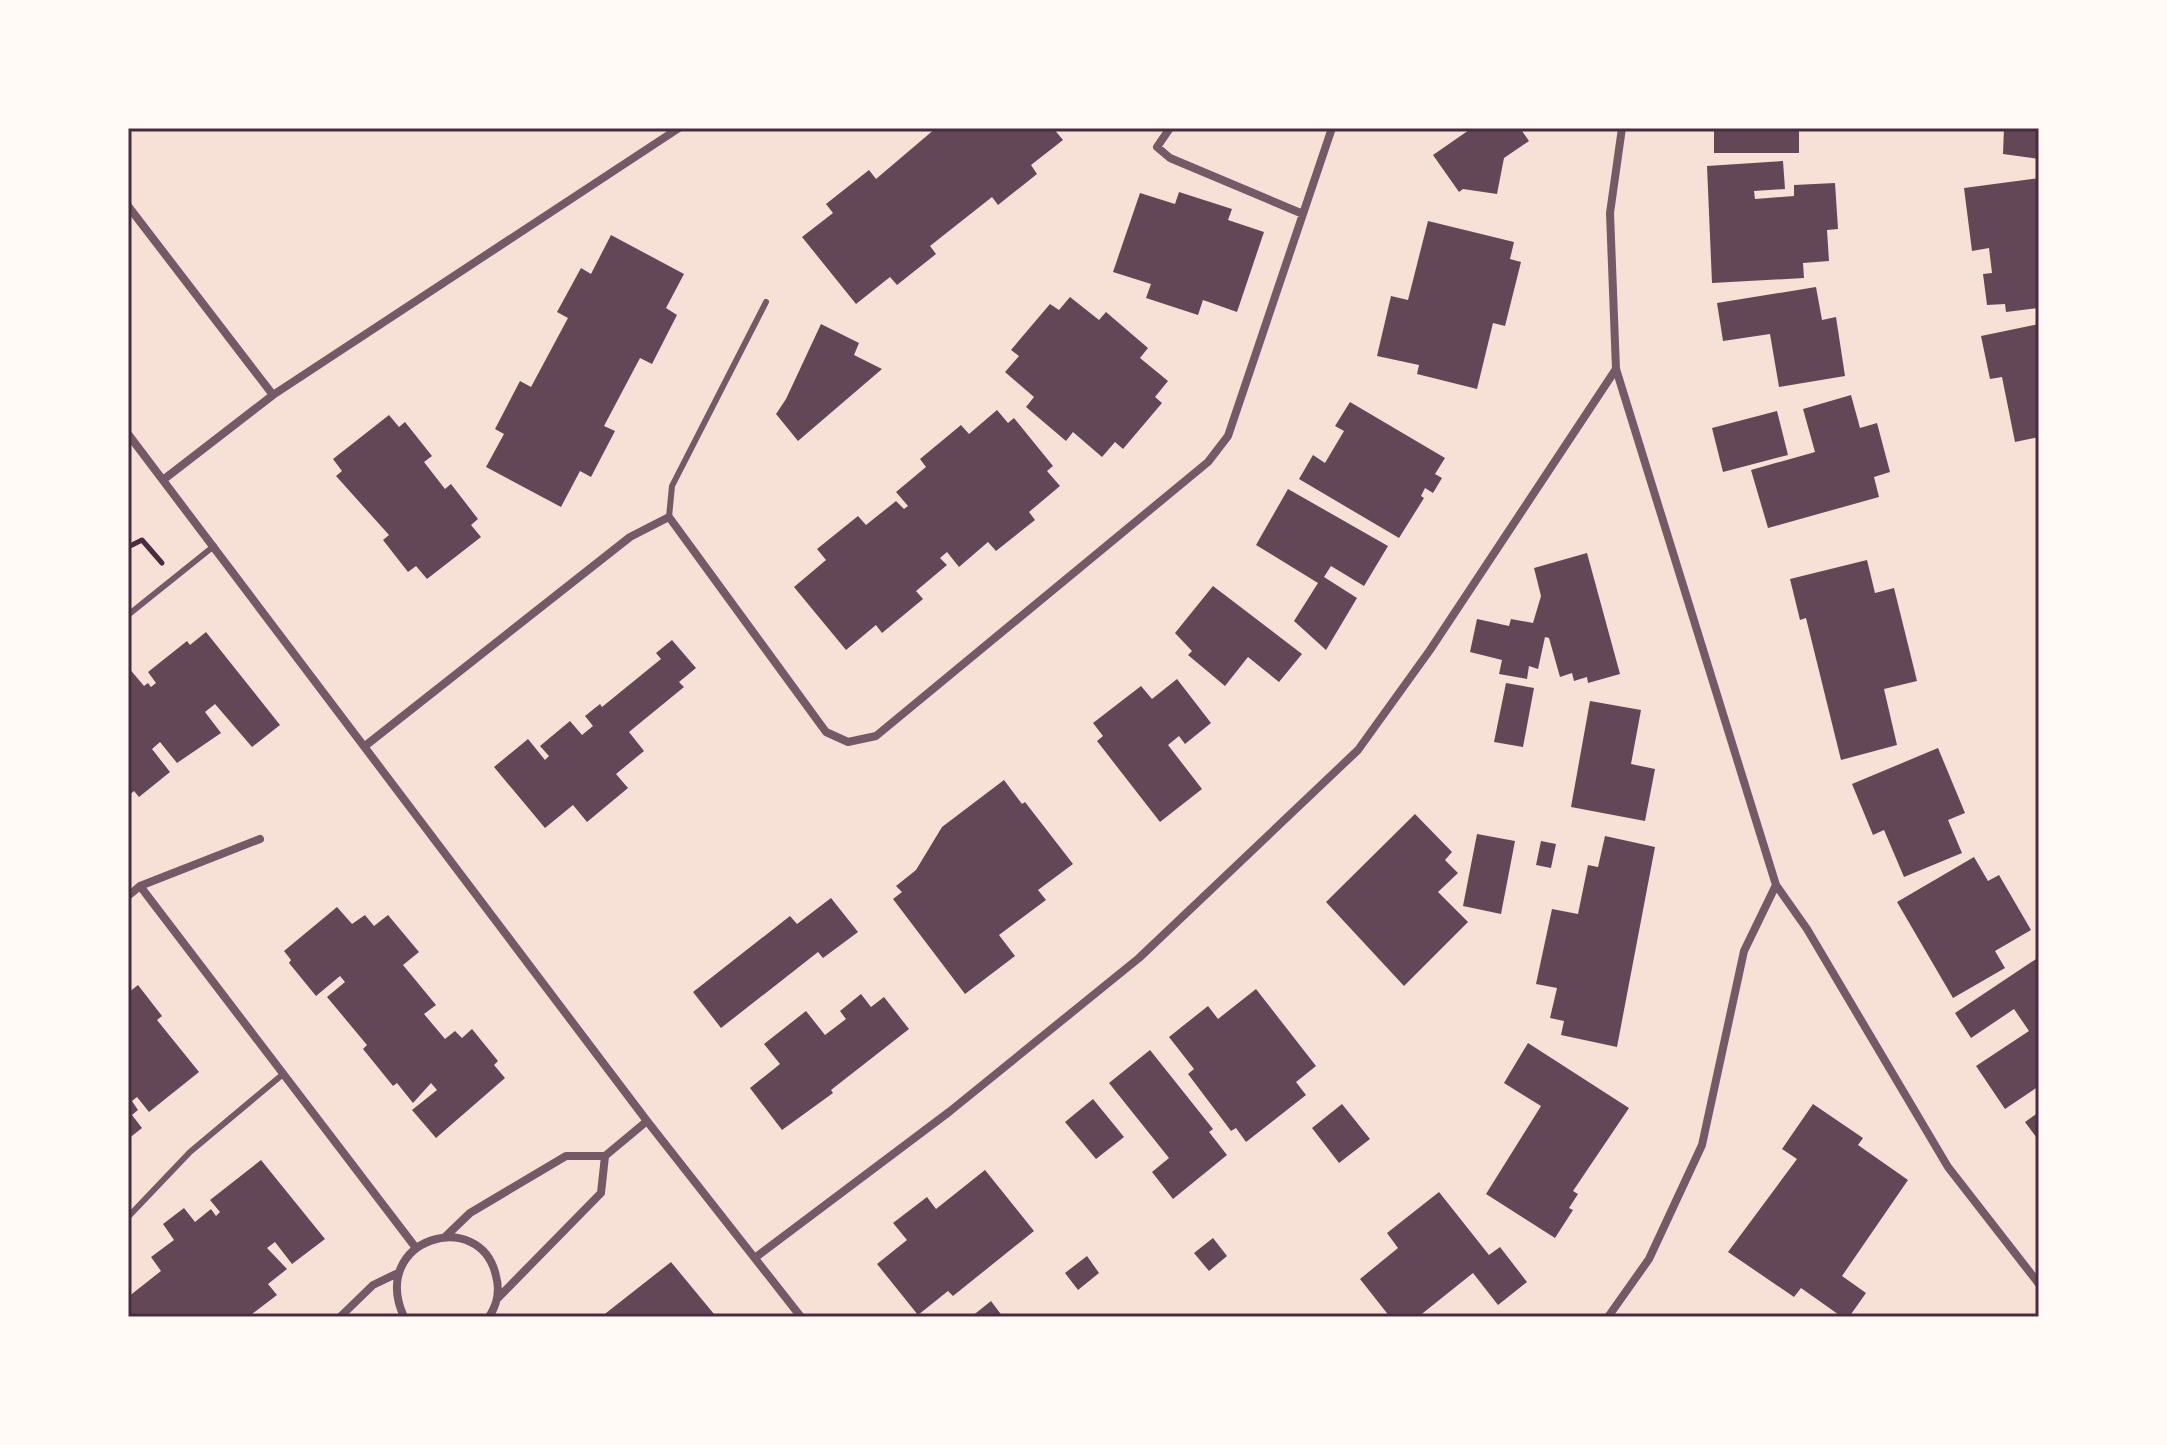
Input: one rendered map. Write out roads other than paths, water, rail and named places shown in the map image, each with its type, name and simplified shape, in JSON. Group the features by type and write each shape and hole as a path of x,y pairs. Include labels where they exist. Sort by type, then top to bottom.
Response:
{"street":[{"path":"163,480 273,395 679,128"},
{"path":"1170,128 1157,147 1170,158 1303,214"},
{"path":"365,746 630,537 669,517 826,732 848,742 876,736 1208,462 1228,436 1332,128"},
{"path":"1622,128 1610,213 1616,369 1776,885 1807,929 1948,1167 2039,1284"},
{"path":"128,206 273,395"},
{"path":"756,1257 949,1112 1139,958 1358,750 1430,650 1616,369"},
{"path":"128,434 647,1121 801,1317"},
{"path":"128,896 140,886 260,839"},
{"path":"1608,1317 1649,1259 1702,1145 1744,951 1776,885"},
{"path":"140,886 416,1248"},
{"path":"404,1317 398,1303 398,1273 404,1260 416,1248 445,1237 470,1213 566,1156 605,1156 647,1121"},
{"path":"489,1317 497,1299 601,1193 605,1156"},
{"path":"445,1237 475,1245 486,1255 495,1268 497,1299"},
{"path":"340,1317 373,1285 398,1273"}],"lane":[{"path":"669,517 672,486 766,302"},
{"path":"128,615 214,546"},
{"path":"128,1217 201,1141 282,1075"}]}
